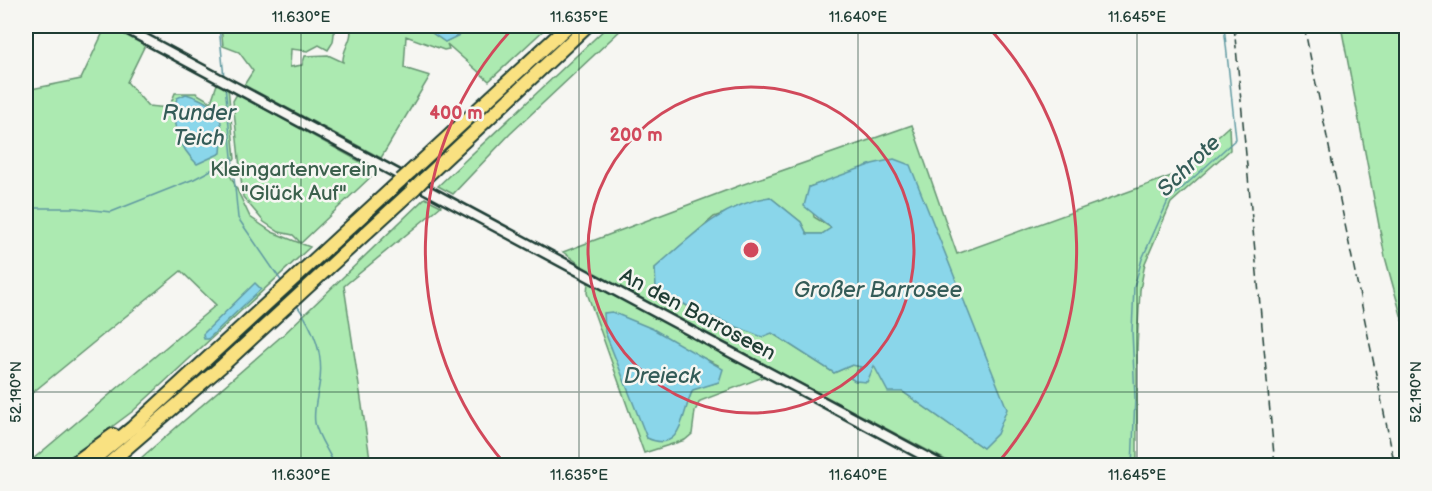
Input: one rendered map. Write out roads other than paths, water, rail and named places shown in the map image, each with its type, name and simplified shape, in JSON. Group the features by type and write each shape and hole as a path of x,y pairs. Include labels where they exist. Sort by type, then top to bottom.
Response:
{"highway":[{"path":"86,465 134,428 296,275 568,26"},
{"path":"106,465 152,428 285,308 587,26"},
{"path":"70,465 112,436 134,428"}],"street":[{"name":"An den Barroseen","path":"121,26 943,465"}],"water":[{"path":"422,26 469,26 470,30 445,42"},
{"name":"Runder Teich","path":"186,94 214,108 221,121 221,153 197,164 181,143 175,125 177,98"},
{"name":"Großer Barrosee","path":"894,159 910,165 1007,409 997,434 983,448 903,392 888,392 874,366 867,382 855,381 850,378 861,367 852,365 834,373 772,333 762,337 697,311 656,289 655,268 694,234 722,214 753,201 770,197 801,222 807,234 822,234 831,228 804,206 809,187 872,164"},
{"path":"255,283 261,289 208,339 204,339 203,334"},
{"name":"Dreieck","path":"612,312 653,329 723,369 719,382 693,390 680,428 668,440 659,442 647,438 605,332 604,313"}],"waterway":[{"path":"219,26 224,78"},
{"name":"Schrote","path":"1132,466 1135,398 1132,331 1134,287 1142,259 1168,201 1236,139 1224,26"},
{"path":"225,85 238,218 282,282"},
{"path":"26,208 75,208 111,212 194,179 232,159"},
{"path":"296,304 317,343 320,375 315,423 335,466"}],"railway":[{"path":"1234,26 1275,466"},
{"path":"1304,26 1395,466"}],"park label":[{"name":"Kleingartenverein \"Glück Auf\"","path":"294,181"}]}
